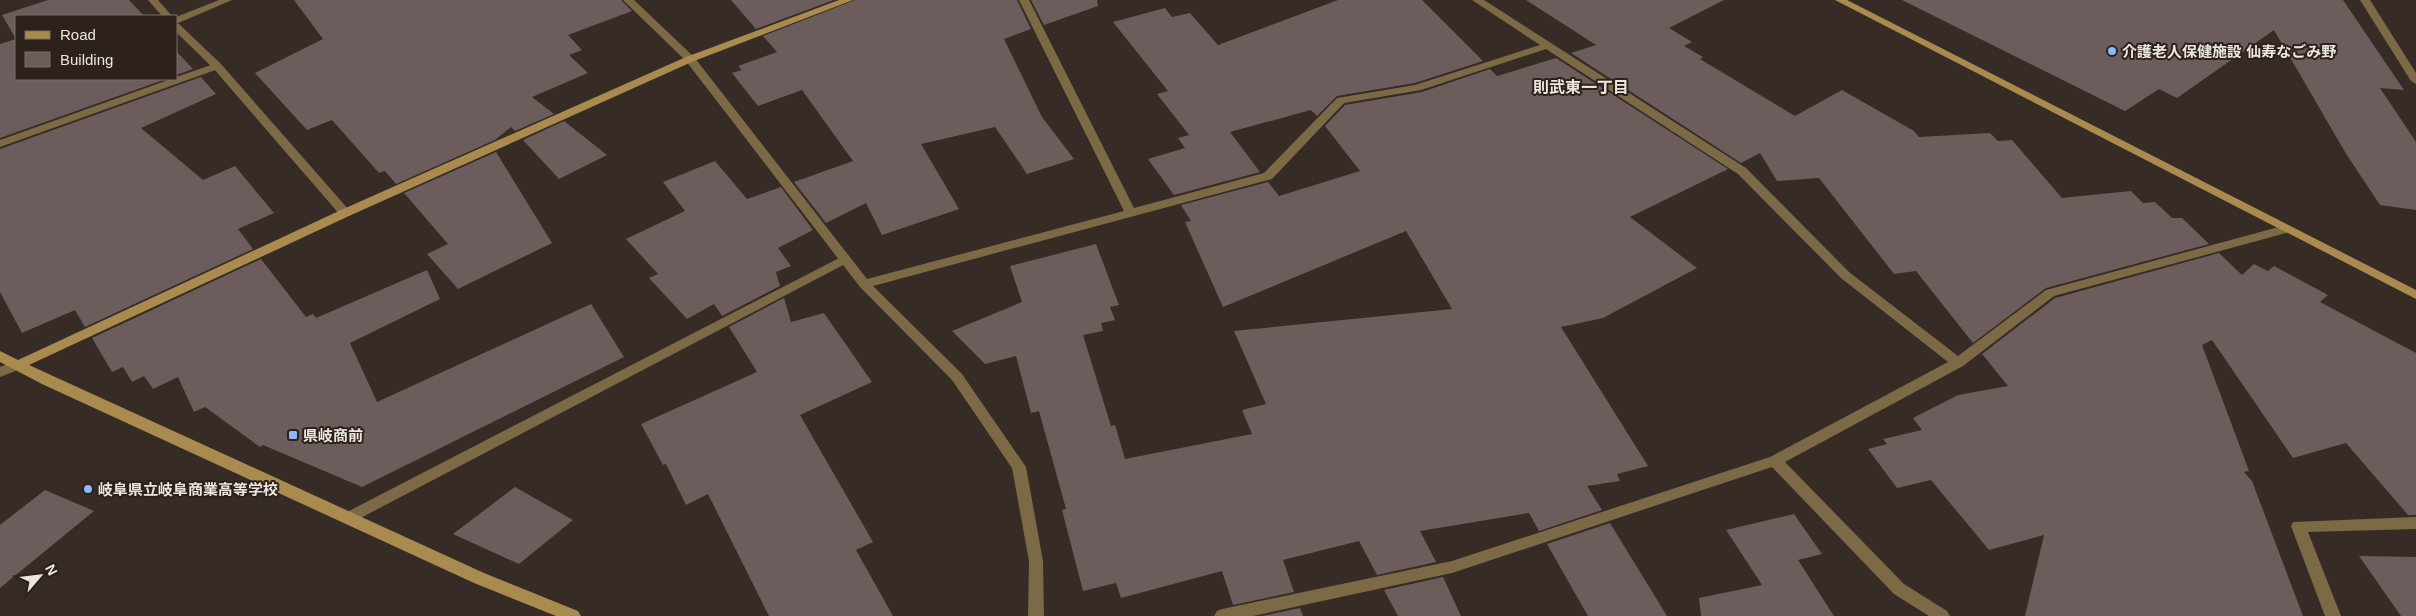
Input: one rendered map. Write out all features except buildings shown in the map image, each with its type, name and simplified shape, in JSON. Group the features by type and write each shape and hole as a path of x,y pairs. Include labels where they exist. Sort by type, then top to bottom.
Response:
{"street":[{"path":"153,0 166,15"},
{"path":"178,20 227,0"},
{"path":"628,0 690,59 864,284 957,377 1019,466 1036,562 1036,616"},
{"path":"0,372 690,59 848,0"},
{"path":"1024,0 1130,212"},
{"path":"1477,0 1742,171 1845,275 1958,363"},
{"path":"1840,0 2416,295"},
{"path":"2365,0 2416,81"},
{"path":"178,28 217,66 346,214"},
{"path":"864,284 1268,176 1341,100 1417,88 1549,45"},
{"path":"178,80 217,66"},
{"path":"0,144 34,130 177,80"},
{"path":"1222,616 1452,567 1775,461 1958,363 2050,293 2286,229"},
{"path":"348,518 845,259"},
{"path":"0,356 55,385 479,578 573,616"},
{"path":"1775,461 1899,589 1942,616"},
{"path":"2333,616 2298,526 2416,523"}],"place":[{"name":"介護老人保健施設 仙寿なごみ野","path":"2112,51"},
{"name":"県岐商前","path":"293,435"},
{"name":"岐阜県立岐阜商業高等学校","path":"88,489"}],"district":[{"name":"則武東一丁目","path":"1581,87"}]}
